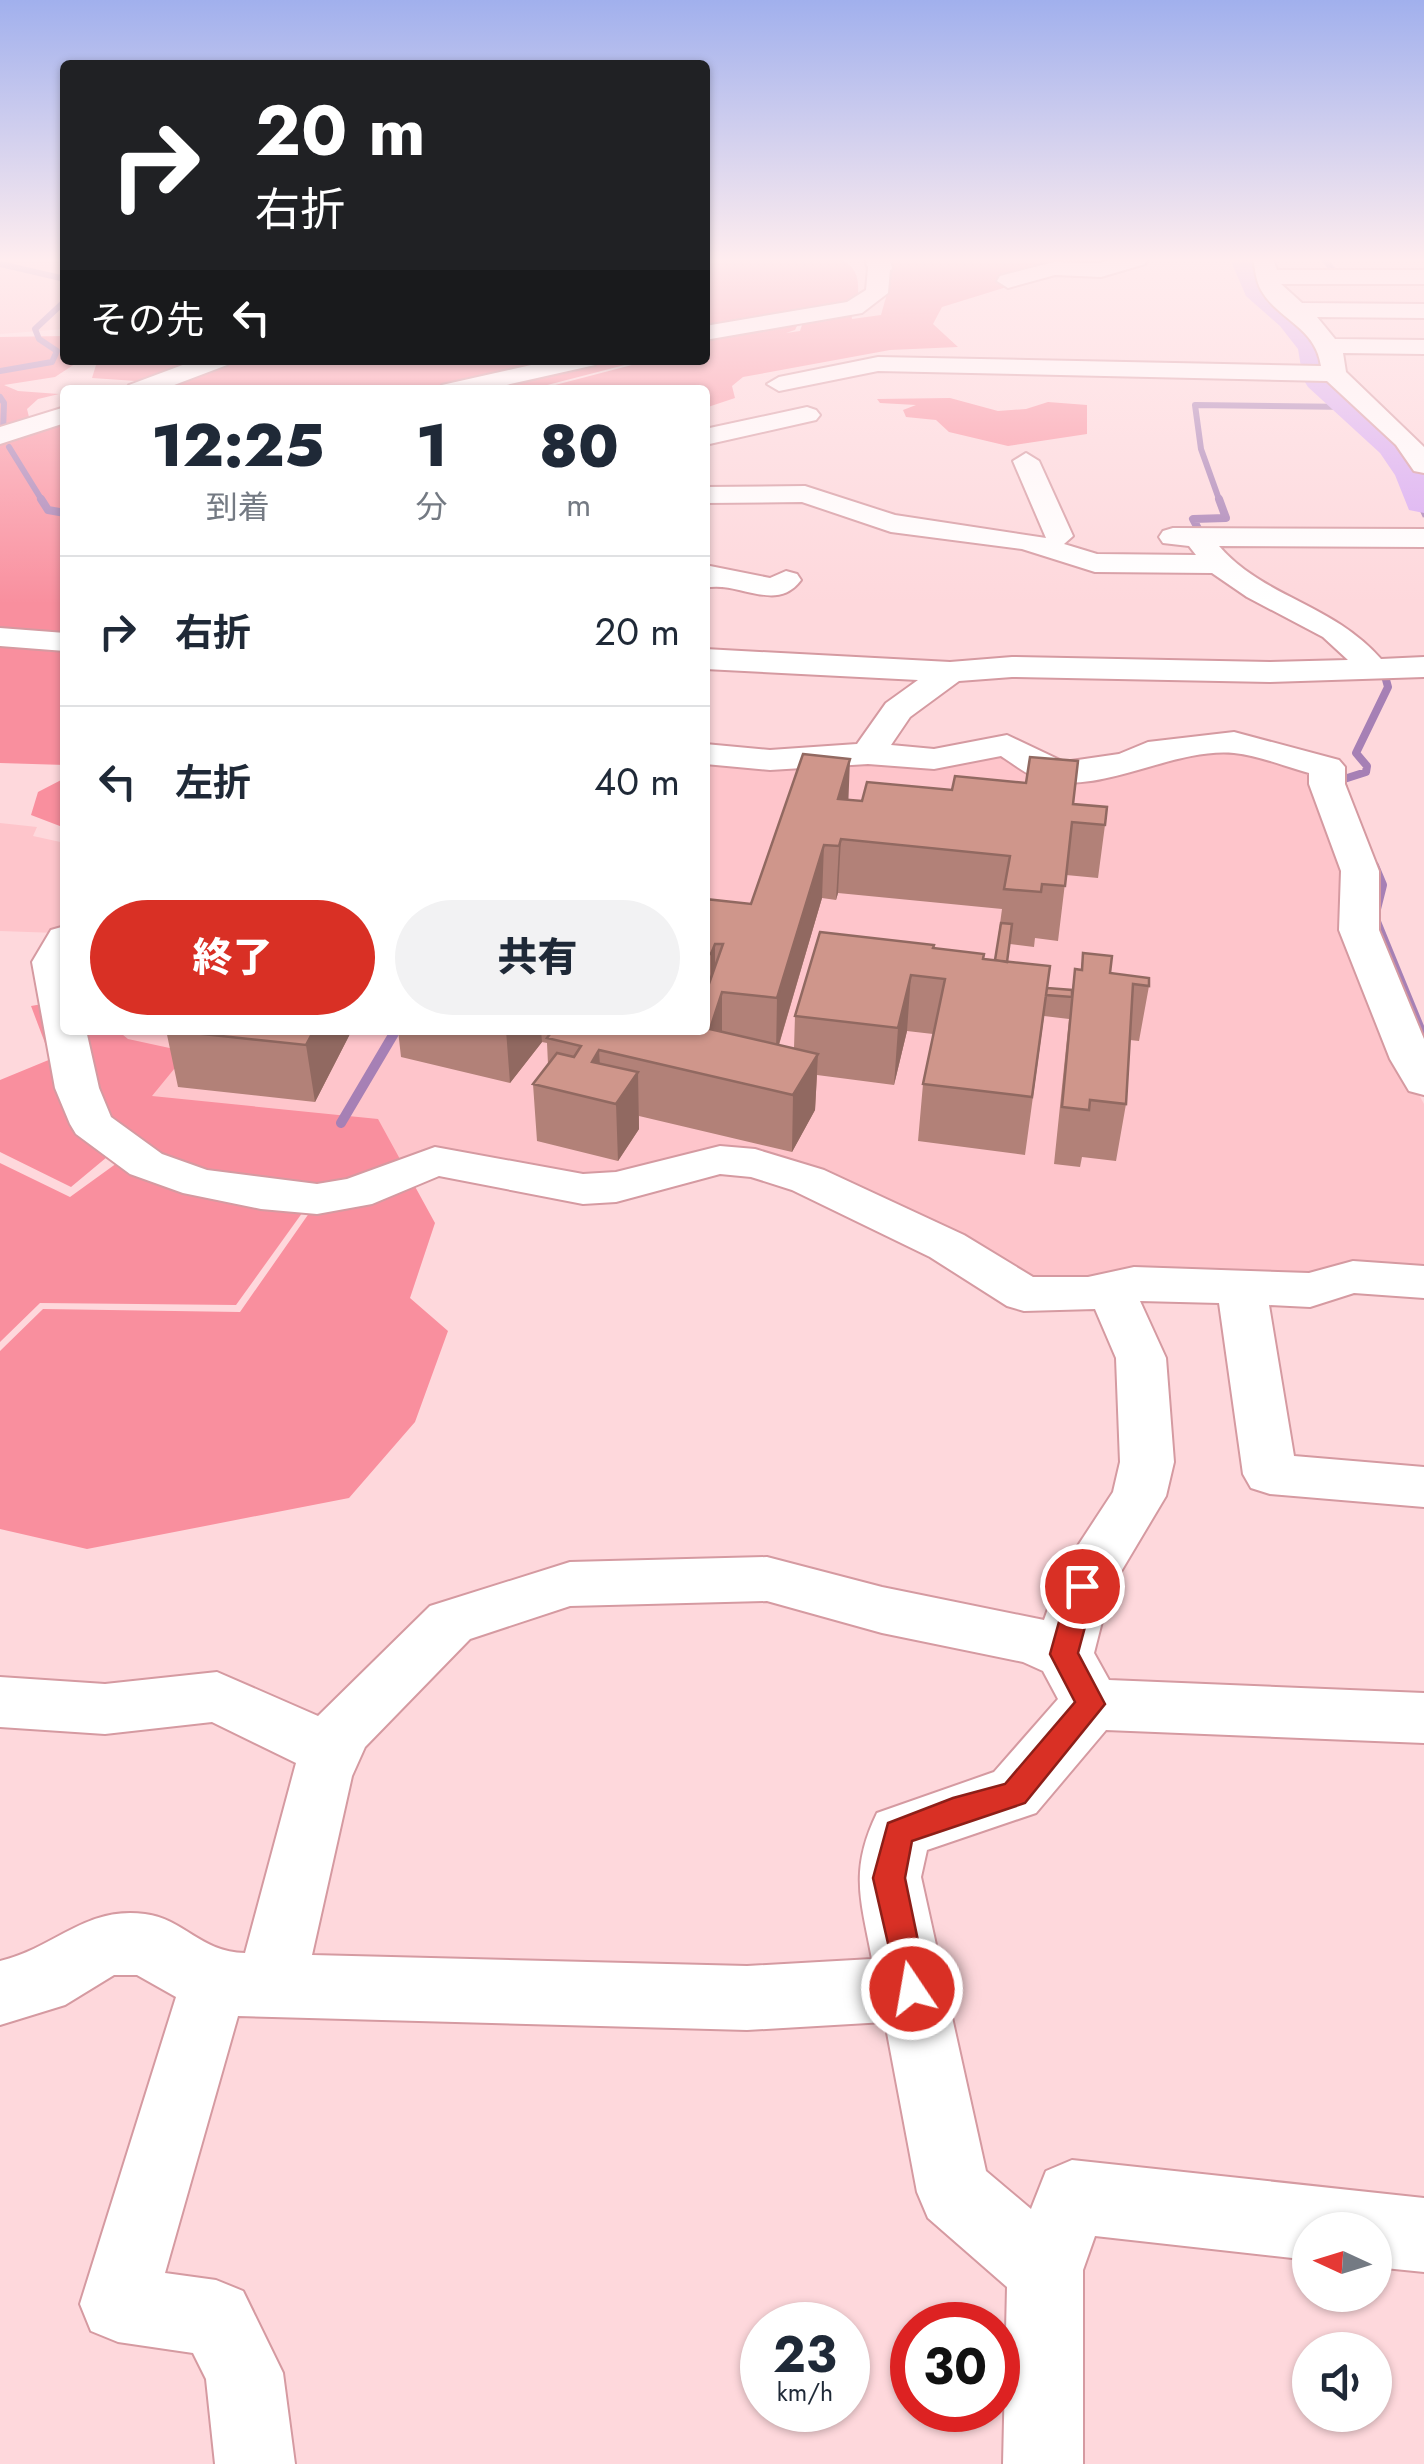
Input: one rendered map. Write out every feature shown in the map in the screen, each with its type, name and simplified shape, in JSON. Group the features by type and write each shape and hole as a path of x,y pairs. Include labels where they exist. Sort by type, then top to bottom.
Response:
{"street":[{"path":"151,385 181,374"},
{"path":"474,385 523,374"},
{"path":"780,384 829,374"},
{"path":"1333,374 1358,401 1415,439 1424,465"},
{"path":"710,436 808,415"},
{"path":"0,436 60,417"},
{"path":"0,446 60,440"},
{"path":"1026,461 1058,536"},
{"path":"710,495 805,494 891,522 1008,539 1095,563 1205,544"},
{"path":"1008,539 1058,536 1205,544 1424,538"},
{"path":"1205,544 1228,575 1328,626 1373,669"},
{"path":"712,590 710,576 776,588 786,580"},
{"path":"0,637 60,642"},
{"path":"710,659 950,672 1012,667 1270,672 1424,668"},
{"path":"868,754 898,710 950,672"},
{"path":"710,754 770,760 868,754 934,759 1007,745 1046,769 1064,773 1128,764 1148,752 1234,742 1328,767 1327,784 1360,871 1359,930 1424,1082"},
{"path":"60,947 52,962 60,1003"},
{"path":"66,1035 76,1088 92,1124 146,1164 200,1183 317,1199 356,1194 435,1161 583,1189 616,1186 737,1159 808,1180 947,1246 1024,1294 1088,1294 1134,1284 1310,1290 1353,1277 1424,1282"},
{"path":"1044,2270 954,2192 889,1878 898,1832 1014,1794 1077,1679 1082,1586 1140,1496 1147,1462 1141,1358 1110,1288"},
{"path":"1242,1289 1270,1474 1424,1487"},
{"path":"255,2464 244,2373 216,2318 118,2304 341,1732 450,1622 570,1584 767,1579 882,1610 1033,1640 1077,1679 1424,1718"},
{"path":"0,1702 104,1710 217,1697 332,1751"},
{"path":"0,1993 41,1983 105,1944 148,1945 184,1968 243,1982 747,1998 912,1989"},
{"path":"1042,2464 1044,2270 1072,2197 1424,2235"}],"shaded area":[{"path":"0,374 60,374 4,385 18,391 59,394 38,399 27,409 30,421 0,428"},
{"path":"93,374 157,374 136,381 92,378"},
{"path":"194,374 590,374 547,385 163,385"},
{"path":"597,374 759,374 743,377 732,386 735,398 710,406 710,385 555,385"},
{"path":"1308,374 1340,374 1423,475 1424,517 1396,455"},
{"path":"950,398 998,411 1048,402 1087,405 1087,434 1008,446 949,432 936,420 906,417 903,410 916,405 880,403 877,399"},
{"path":"60,422 60,765 0,763 0,440"},
{"path":"1237,747 1315,769 1412,1082 1424,1104 1424,1274 1306,1281 1029,1283 768,1156 600,1181 447,1152 342,1188 219,1178 85,1035 710,1035 710,760 851,757 854,765 942,763 994,750 1036,770"},
{"path":"60,781 60,826 31,815 38,792"},
{"path":"0,823 37,827 33,836 60,842 60,929 57,933 0,931"},
{"path":"60,1001 60,1035 123,1035 188,1052 152,1096 378,1119 435,1223 410,1298 448,1331 415,1422 349,1498 87,1549 0,1529 0,1351 43,1309 240,1312 312,1209 322,1184 272,1181 107,1157 71,1187 0,1152 0,1080 51,1059 31,1006"},
{"path":"0,1163 70,1197 117,1163 177,1191 305,1209 236,1305 40,1303 0,1342"}],"building":[{"path":"803,754 850,759 838,799 862,801 867,782 952,790 955,776 1026,783 1030,757 1078,761 1073,804 1107,807 1105,825 1072,822 1065,886 1042,884 1041,892 1004,889 1010,856 841,839 839,846 824,845 777,998 722,992 710,1029 710,981 723,944 715,944 710,954 710,900 751,904"},
{"path":"1001,923 1012,924 1007,962 995,960"},
{"path":"820,932 934,945 933,948 984,954 983,959 1050,966 1032,1097 923,1084 945,979 911,975 898,1028 795,1016"},
{"path":"1083,953 1112,956 1110,973 1149,978 1149,986 1133,984 1126,1104 1090,1100 1089,1110 1062,1107 1075,969 1082,970"},
{"path":"1047,988 1072,990 1072,997 1046,995"},
{"path":"710,1029 818,1054 793,1095 599,1050 592,1062 638,1072 616,1104 533,1084 557,1053 574,1057 581,1046 547,1038 710,1035"},
{"path":"213,1035 311,1035 306,1045"}],"waterway":[{"path":"1320,374 1394,445 1415,475 1424,501"},
{"path":"0,397 4,403 3,432"},
{"path":"1220,502 1201,449 1195,405 1352,407"},
{"path":"9,447 43,502"},
{"path":"41,499 48,510 60,512"},
{"path":"1203,538 1193,519 1226,518 1219,499"},
{"path":"1344,788 1341,780 1366,772 1367,766 1356,753 1388,687 1385,676"},
{"path":"1374,866 1382,885 1374,917 1424,1039"},
{"path":"341,1123 393,1035"}],"route":[{"path":"912,1989 889,1878 898,1832 1014,1794 1091,1704 1064,1654 1082,1586"}]}
